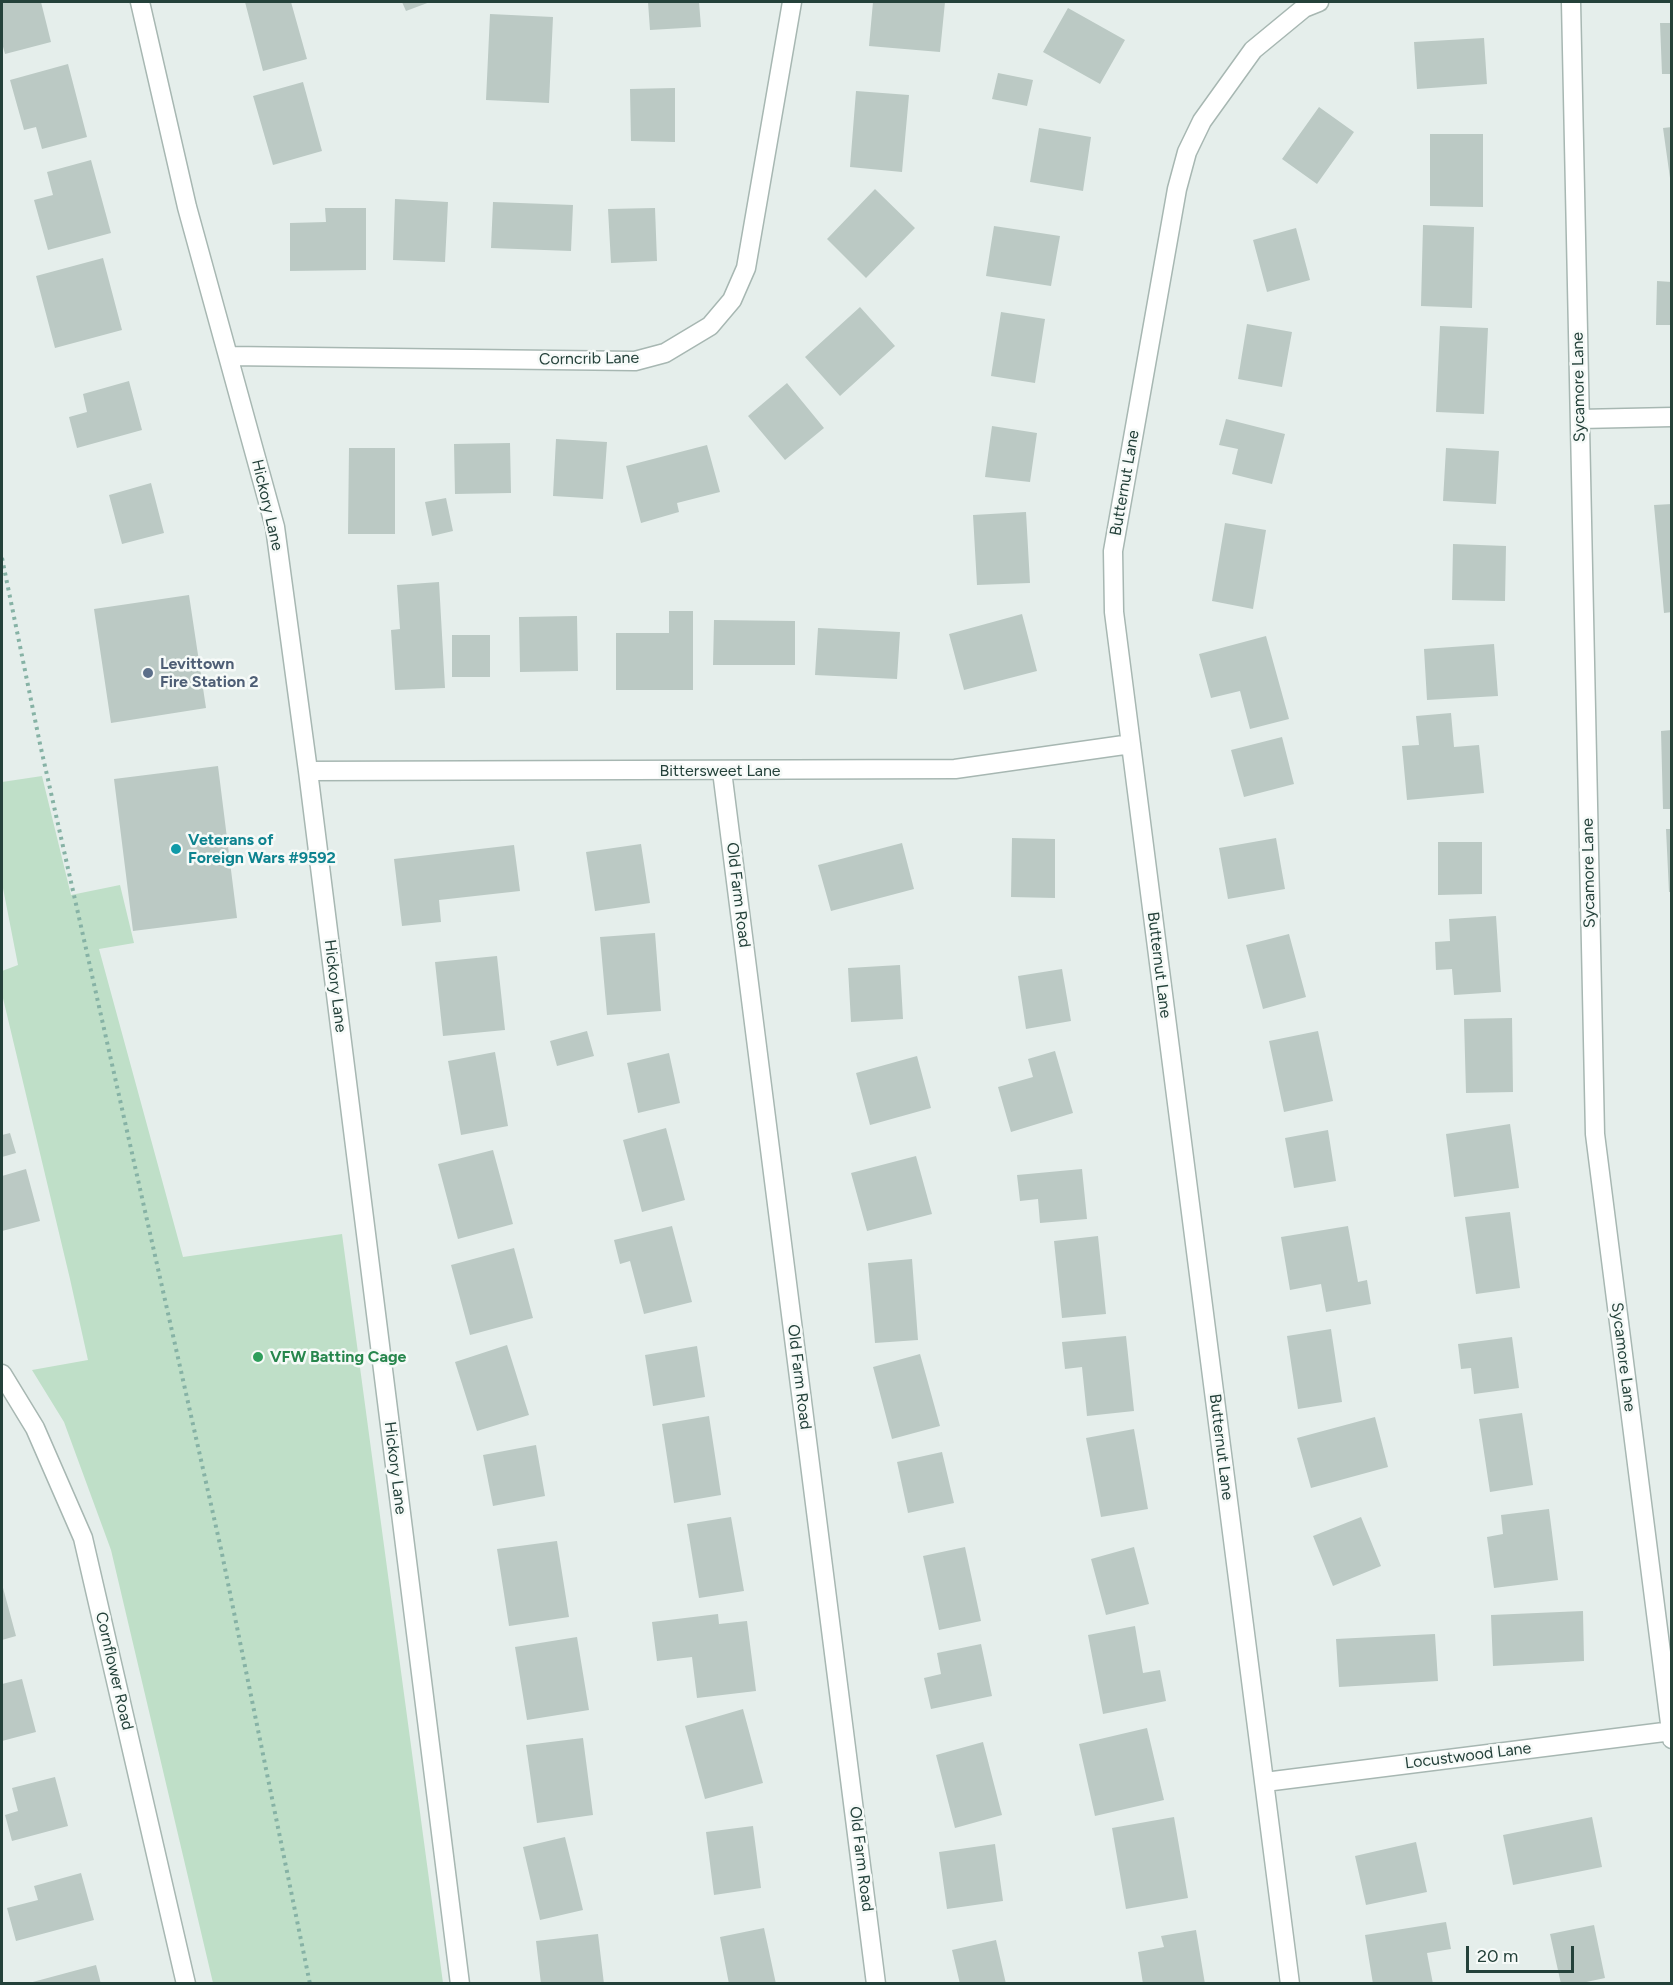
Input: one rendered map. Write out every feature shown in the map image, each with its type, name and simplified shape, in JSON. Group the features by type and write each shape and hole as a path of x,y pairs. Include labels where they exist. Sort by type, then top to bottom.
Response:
{"street":[{"name":"Hickory Lane","path":"140,2 187,207 275,527 308,771 460,1983"},
{"name":"Corncrib Lane","path":"228,356 634,362 665,353 710,326 732,300 746,268 792,2"},
{"name":"Butternut Lane","path":"1290,1983 1114,612 1113,551 1187,152 1202,121 1253,50 1304,8 1319,2"},
{"name":"Sycamore Lane","path":"1571,2 1595,1134 1671,1733"},
{"path":"1580,419 1671,417"},
{"name":"Bittersweet Lane","path":"308,771 955,770 1131,744"},
{"name":"Old Farm Road","path":"722,771 876,1983"},
{"name":"Cornflower Road","path":"2,1374 35,1428 83,1538 186,1983"},
{"name":"Locustwood Lane","path":"1265,1782 1671,1733"}],"path":[{"path":"2,558 42,756 221,1549 310,1983"}],"green space":[{"path":"42,776 71,895 120,885 134,943 99,949 183,1257 342,1234 443,1983 213,1983 111,1550 64,1422 32,1370 88,1360 2,994 2,971 18,965 2,883 2,782"}],"building":[{"path":"2,2 41,2 51,42 5,54 2,43"},
{"path":"245,2 291,2 307,59 263,71"},
{"path":"402,2 430,2 406,11"},
{"path":"648,2 699,2 701,27 650,30"},
{"path":"873,2 945,2 940,52 869,46"},
{"path":"1068,8 1125,40 1100,84 1043,52"},
{"path":"490,14 553,17 549,103 486,100"},
{"path":"1660,23 1672,23 1672,74 1662,74"},
{"path":"1484,38 1487,84 1417,89 1414,42"},
{"path":"68,64 87,137 42,149 36,127 24,130 10,80"},
{"path":"998,73 1033,80 1027,106 992,99"},
{"path":"303,82 322,151 273,165 253,96"},
{"path":"675,88 675,142 631,141 630,89"},
{"path":"856,91 909,95 902,172 850,167"},
{"path":"1319,107 1354,132 1317,184 1282,159"},
{"path":"1672,127 1672,178 1670,178 1663,128"},
{"path":"1039,128 1091,137 1083,191 1030,182"},
{"path":"1430,134 1483,134 1483,207 1430,206"},
{"path":"91,160 111,233 48,250 34,200 53,195 47,172"},
{"path":"875,189 915,228 866,278 827,239"},
{"path":"395,199 448,202 445,262 393,260"},
{"path":"493,202 573,205 571,251 491,248"},
{"path":"325,208 366,208 366,270 290,271 290,223 326,222"},
{"path":"655,208 657,261 611,263 608,209"},
{"path":"1423,225 1474,227 1472,308 1421,306"},
{"path":"994,226 1060,236 1051,286 986,276"},
{"path":"1296,228 1310,280 1267,292 1253,240"},
{"path":"103,258 122,330 55,348 36,276"},
{"path":"1657,281 1672,282 1672,325 1656,325"},
{"path":"860,307 895,346 840,396 805,357"},
{"path":"1001,312 1045,319 1035,383 991,376"},
{"path":"1247,324 1292,332 1282,387 1238,379"},
{"path":"1440,326 1488,328 1484,414 1436,412"},
{"path":"129,381 142,430 77,448 69,417 87,412 83,394"},
{"path":"787,383 824,428 785,460 748,416"},
{"path":"1226,419 1285,434 1272,484 1232,474 1238,449 1219,445"},
{"path":"992,426 1037,433 1030,482 985,477"},
{"path":"556,439 607,442 603,499 553,496"},
{"path":"510,443 511,493 455,494 454,444"},
{"path":"707,445 720,492 677,503 679,512 641,523 626,466"},
{"path":"349,448 395,448 395,534 348,534"},
{"path":"1446,448 1499,451 1496,504 1443,501"},
{"path":"151,483 164,533 122,544 109,495"},
{"path":"446,498 453,531 432,536 425,502"},
{"path":"1672,504 1672,612 1664,613 1654,505"},
{"path":"1026,512 1030,583 977,585 973,515"},
{"path":"1225,523 1266,530 1253,609 1212,601"},
{"path":"1453,544 1506,546 1505,601 1452,600"},
{"path":"439,582 445,688 395,690 391,630 400,629 397,585"},
{"path":"189,595 206,708 111,723 94,609"},
{"path":"669,611 693,611 693,690 616,690 616,633 669,633"},
{"path":"1022,614 1037,671 964,690 949,634"},
{"path":"577,616 578,671 520,672 519,617"},
{"path":"714,620 795,621 795,665 713,665"},
{"path":"818,628 900,632 897,679 815,675"},
{"path":"452,635 490,635 490,677 452,677"},
{"path":"1266,636 1289,719 1250,729 1240,691 1211,698 1199,654"},
{"path":"1494,644 1498,696 1427,700 1424,649"},
{"path":"1451,713 1454,747 1479,745 1484,793 1407,800 1402,746 1419,745 1416,716"},
{"path":"1672,730 1672,809 1663,809 1661,731"},
{"path":"1282,737 1294,784 1244,797 1231,750"},
{"name":"Veterans of Foreign Wars #9592","path":"218,766 237,918 133,931 114,779"},
{"path":"1666,829 1672,829 1672,892 1669,892"},
{"path":"1012,838 1055,839 1055,898 1011,897"},
{"path":"1276,838 1285,889 1228,899 1219,848"},
{"path":"1438,842 1482,842 1482,894 1438,895"},
{"path":"902,843 914,889 831,911 818,865"},
{"path":"641,844 650,903 595,911 586,852"},
{"path":"514,845 520,891 439,900 441,922 402,926 394,859"},
{"path":"1496,916 1501,992 1454,995 1452,969 1436,970 1435,942 1450,941 1449,919"},
{"path":"655,933 661,1011 607,1015 600,937"},
{"path":"1289,934 1306,997 1263,1009 1246,945"},
{"path":"497,956 505,1030 443,1036 435,962"},
{"path":"900,965 903,1019 851,1022 848,968"},
{"path":"1062,969 1071,1021 1026,1029 1018,976"},
{"path":"1512,1018 1513,1092 1466,1093 1464,1019"},
{"path":"587,1031 594,1056 557,1066 550,1041"},
{"path":"1318,1031 1333,1101 1284,1112 1269,1041"},
{"path":"1055,1051 1073,1113 1011,1132 998,1087 1033,1077 1028,1059"},
{"path":"495,1052 508,1126 461,1135 448,1061"},
{"path":"669,1053 680,1103 638,1113 627,1063"},
{"path":"917,1056 931,1108 870,1125 856,1073"},
{"path":"1510,1124 1519,1188 1454,1197 1446,1134"},
{"path":"666,1128 685,1200 642,1212 623,1140"},
{"path":"1328,1130 1336,1181 1294,1188 1285,1138"},
{"path":"10,1133 16,1153 2,1157 2,1135"},
{"path":"493,1150 513,1224 458,1239 438,1164"},
{"path":"916,1156 932,1214 867,1231 851,1173"},
{"path":"26,1169 40,1221 2,1231 2,1176"},
{"path":"1082,1169 1087,1219 1040,1223 1038,1199 1020,1201 1017,1175"},
{"path":"1510,1212 1520,1288 1476,1294 1465,1217"},
{"path":"672,1226 692,1302 644,1314 630,1261 620,1264 614,1240"},
{"path":"1348,1226 1358,1282 1367,1280 1371,1304 1326,1312 1321,1284 1290,1290 1281,1237"},
{"path":"1098,1236 1106,1314 1062,1318 1054,1241"},
{"path":"514,1248 533,1318 470,1335 451,1265"},
{"path":"912,1259 918,1340 875,1343 868,1263"},
{"path":"1331,1329 1342,1402 1298,1409 1287,1336"},
{"path":"1126,1336 1134,1411 1087,1416 1082,1367 1065,1369 1062,1342"},
{"path":"1512,1337 1519,1388 1474,1394 1471,1368 1461,1369 1458,1344"},
{"path":"507,1345 529,1415 477,1431 455,1362"},
{"path":"697,1346 705,1397 653,1406 645,1355"},
{"path":"920,1354 940,1426 892,1439 873,1367"},
{"path":"1522,1413 1533,1485 1490,1492 1479,1419"},
{"path":"709,1416 721,1495 674,1503 662,1424"},
{"path":"1375,1417 1388,1467 1311,1488 1297,1438"},
{"path":"1134,1429 1148,1509 1101,1517 1086,1438"},
{"path":"536,1445 545,1496 493,1506 483,1455"},
{"path":"942,1452 954,1503 908,1513 897,1462"},
{"path":"1549,1509 1558,1580 1494,1588 1487,1537 1503,1534 1501,1515"},
{"path":"731,1517 744,1591 699,1598 687,1524"},
{"path":"1361,1517 1381,1566 1333,1586 1313,1536"},
{"path":"557,1541 569,1617 509,1626 497,1549"},
{"path":"965,1547 981,1621 939,1630 923,1556"},
{"path":"1134,1547 1149,1604 1106,1615 1091,1559"},
{"path":"2,1584 16,1636 2,1640"},
{"path":"1583,1611 1584,1661 1493,1666 1491,1615"},
{"path":"718,1614 719,1624 747,1621 756,1691 697,1698 692,1657 657,1661 652,1622"},
{"path":"1135,1626 1143,1673 1160,1670 1166,1701 1103,1714 1088,1635"},
{"path":"1435,1634 1438,1681 1339,1687 1336,1639"},
{"path":"577,1637 589,1710 527,1720 515,1647"},
{"path":"981,1644 992,1696 931,1709 924,1678 941,1674 937,1653"},
{"path":"22,1679 36,1732 2,1741 2,1684"},
{"path":"743,1709 763,1783 705,1799 685,1726"},
{"path":"1147,1728 1164,1800 1095,1816 1079,1744"},
{"path":"583,1738 593,1815 537,1823 526,1745"},
{"path":"983,1742 1002,1815 955,1828 936,1755"},
{"path":"55,1777 68,1826 12,1841 5,1815 18,1811 12,1788"},
{"path":"1174,1817 1188,1898 1126,1909 1112,1828"},
{"path":"1592,1817 1602,1867 1513,1885 1503,1835"},
{"path":"753,1826 761,1888 714,1895 706,1832"},
{"path":"565,1837 583,1910 540,1920 523,1847"},
{"path":"1416,1842 1427,1892 1366,1905 1355,1856"},
{"path":"995,1844 1003,1901 947,1909 939,1852"},
{"path":"81,1873 94,1920 16,1941 7,1908 38,1900 34,1886"},
{"path":"1446,1922 1451,1949 1427,1953 1433,1984 1373,1984 1365,1935"},
{"path":"1594,1925 1605,1978 1577,1984 1561,1984 1550,1934"},
{"path":"764,1928 776,1984 729,1984 720,1937"},
{"path":"1196,1930 1205,1984 1143,1984 1138,1952 1164,1947 1161,1936"},
{"path":"598,1934 604,1984 541,1984 536,1941"},
{"path":"996,1940 1006,1984 960,1984 952,1950"},
{"path":"96,1965 101,1984 29,1984 29,1983"}],"place":[{"name":"Levittown Fire Station 2","path":"148,673"},
{"name":"Veterans of Foreign Wars #9592","path":"176,849"},
{"name":"VFW Batting Cage","path":"258,1357"}]}
